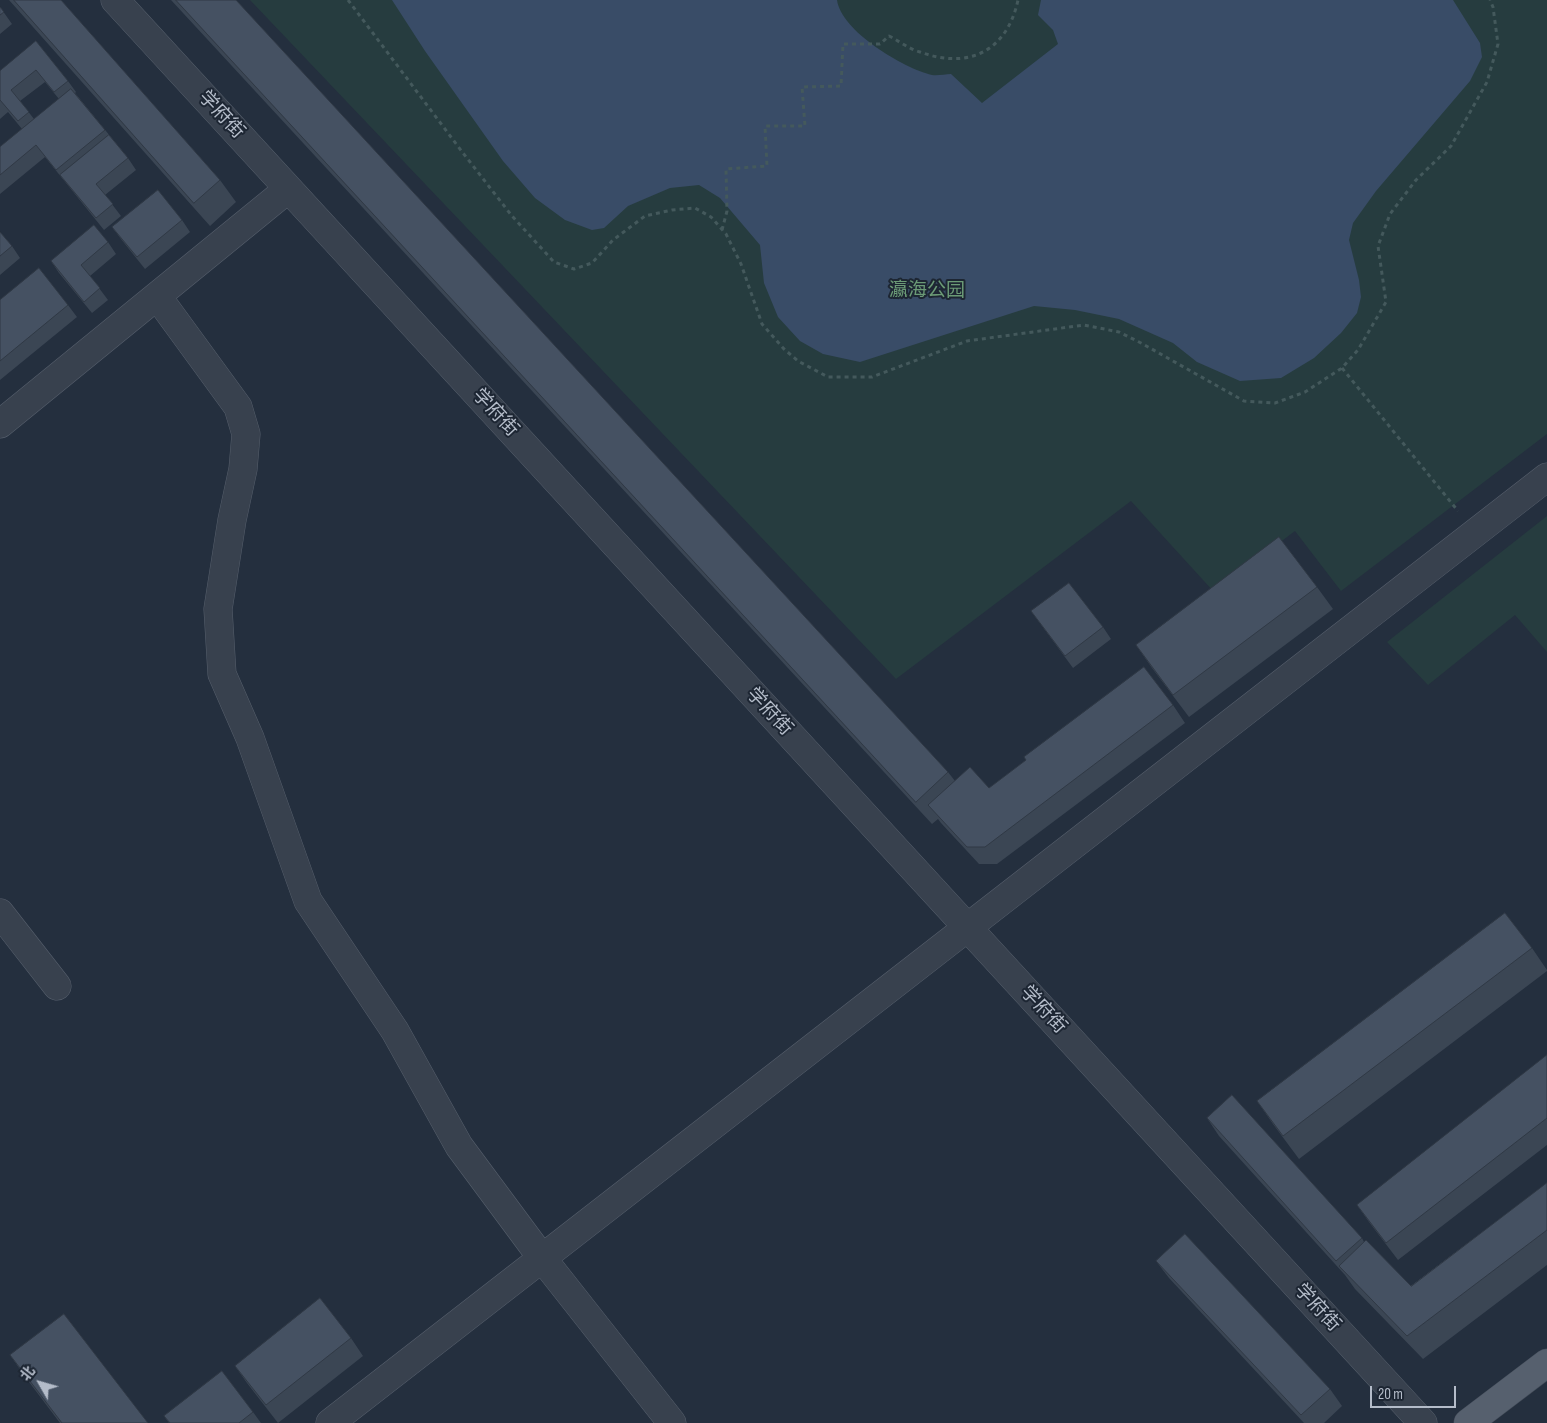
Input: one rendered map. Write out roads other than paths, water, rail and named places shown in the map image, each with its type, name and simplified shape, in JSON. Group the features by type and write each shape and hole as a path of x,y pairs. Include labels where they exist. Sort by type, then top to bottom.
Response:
{"main road":[{"path":"1468,1423 1547,1363"}],"street":[{"name":"学府街","path":"115,0 1423,1423"},
{"path":"0,424 288,189"},
{"path":"157,296 238,407 246,434 243,469 232,520 218,608 222,674 250,738 308,901 395,1031 459,1146 542,1258 672,1423"},
{"path":"330,1423 1547,477"},
{"path":"0,913 58,986"}],"water":[{"path":"392,0 837,0 841,12 849,24 875,46 905,65 920,71 932,75 951,74 982,103 1058,44 1053,30 1038,15 1041,0 1453,0 1480,43 1482,57 1470,81 1376,191 1353,223 1349,240 1359,280 1361,297 1357,313 1341,333 1314,358 1281,378 1240,381 1197,362 1173,343 1119,319 1075,310 1034,306 860,362 823,354 800,341 778,317 764,283 760,245 720,198 699,185 670,188 628,206 604,228 592,230 565,220 535,198 503,161 425,51"}],"park label":[{"name":"瀛海公园","path":"927,291"}]}
